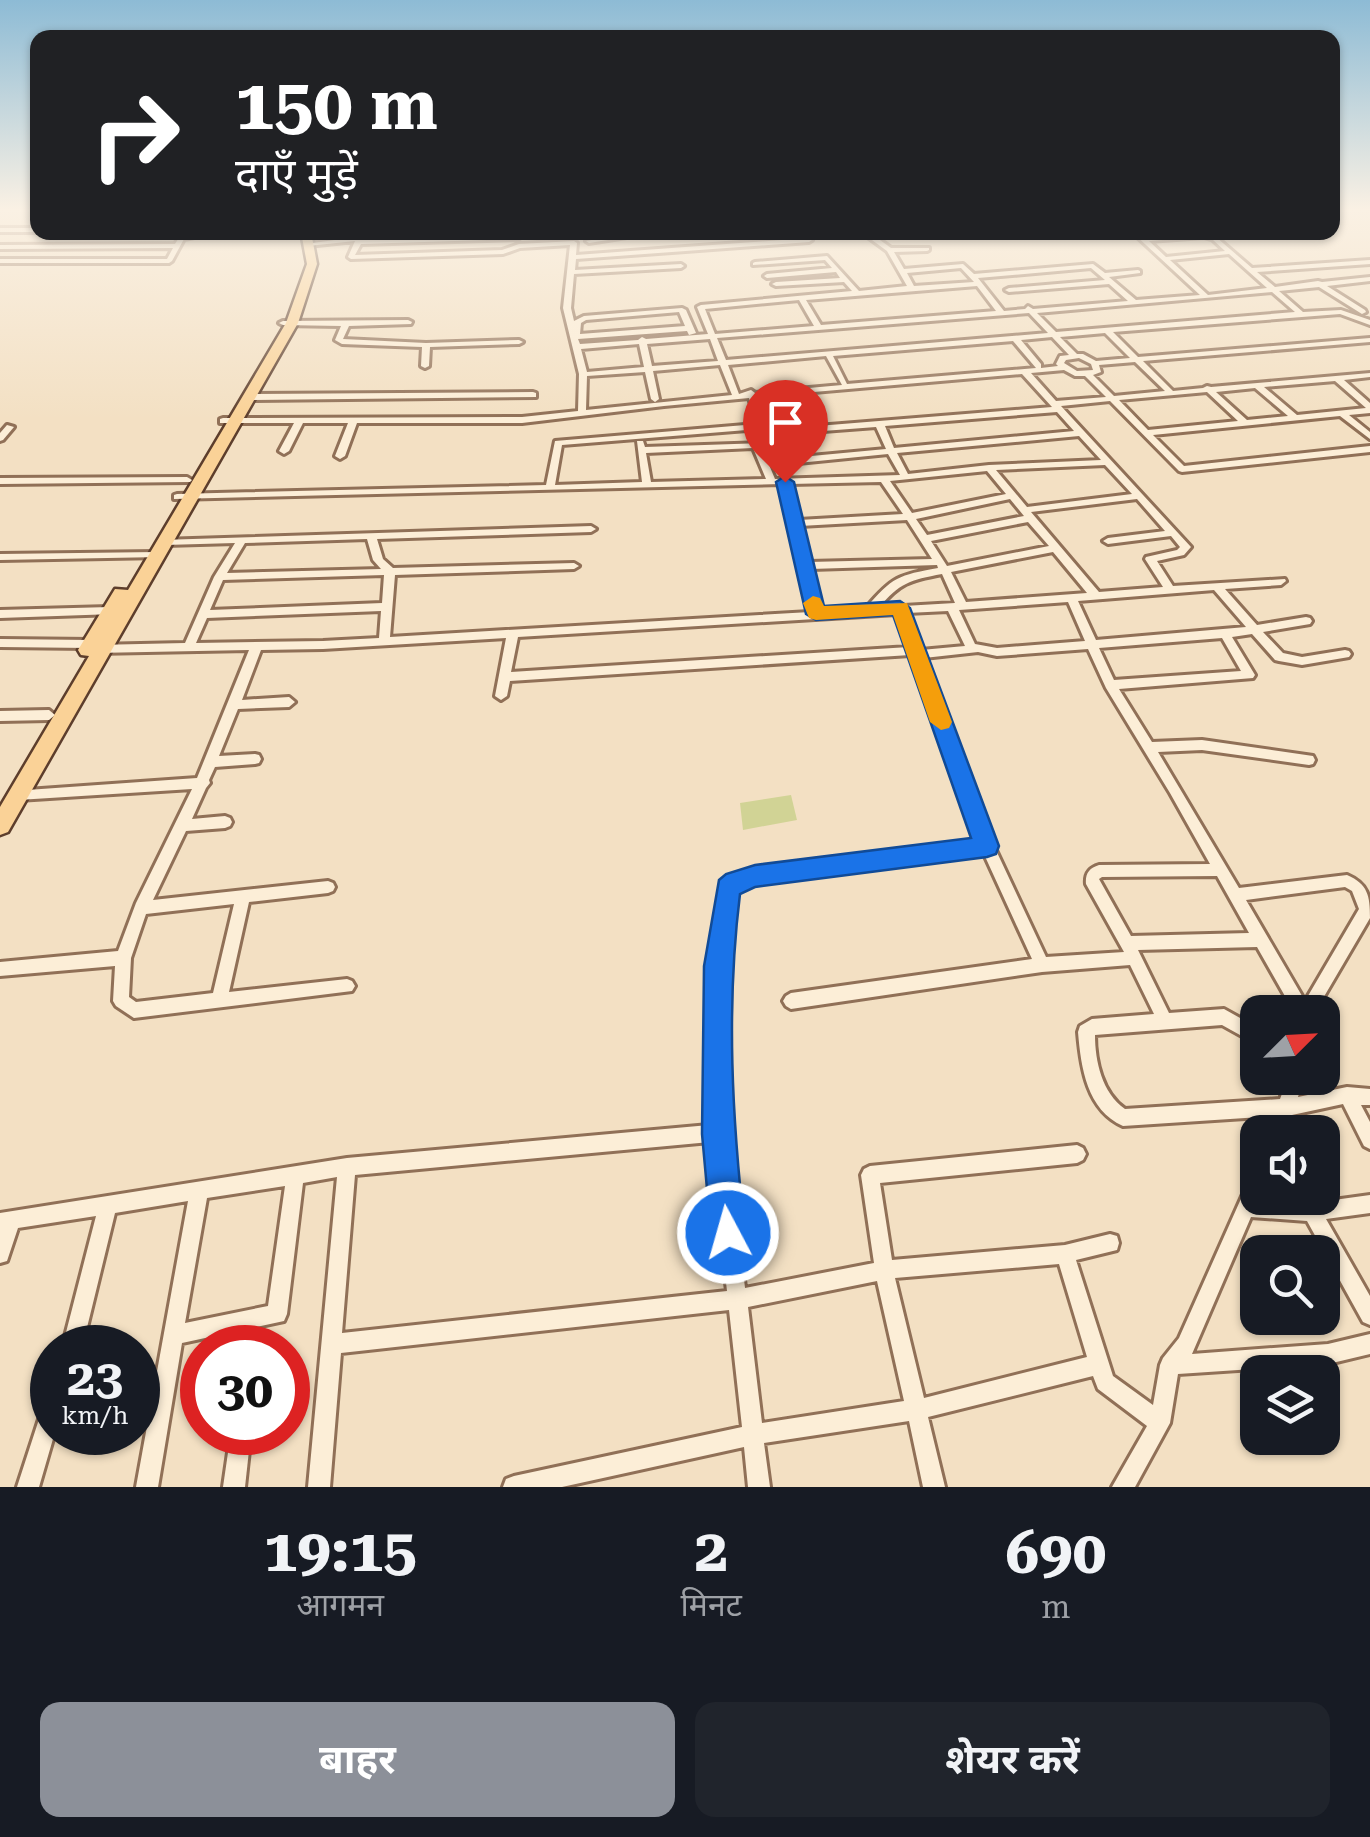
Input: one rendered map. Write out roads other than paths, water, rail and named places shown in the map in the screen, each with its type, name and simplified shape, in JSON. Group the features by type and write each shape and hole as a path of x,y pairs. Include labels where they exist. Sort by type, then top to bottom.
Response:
{"main road":[{"path":"230,418 248,397 307,280"},
{"path":"0,798 155,551 185,491 287,323"},
{"path":"0,826 110,611 155,551 185,491"}],"street":[{"path":"569,280 567,308 583,374 585,411"},
{"path":"776,284 837,280"},
{"path":"844,280 857,293"},
{"path":"907,280 912,288"},
{"path":"735,393 701,307 973,280"},
{"path":"976,280 999,310"},
{"path":"1010,290 1088,280"},
{"path":"1110,280 1132,301"},
{"path":"1191,280 1208,295"},
{"path":"1263,280 1301,314"},
{"path":"818,325 1365,280"},
{"path":"1318,284 1368,319"},
{"path":"802,299 818,325"},
{"path":"1028,307 1074,356 1097,364 1370,342"},
{"path":"585,411 589,374 577,344 576,322 584,318 682,310 691,330"},
{"path":"577,344 999,310"},
{"path":"589,374 1301,314 1341,312 1368,319"},
{"path":"922,318 940,344"},
{"path":"287,323 408,322"},
{"path":"346,324 339,340 342,342 519,342"},
{"path":"1105,329 1169,391"},
{"path":"577,344 691,330 711,334"},
{"path":"642,340 691,330"},
{"path":"1014,338 1038,366"},
{"path":"642,340 656,399"},
{"path":"425,366 426,345"},
{"path":"828,353 844,383"},
{"path":"1062,366 1063,358 1074,356"},
{"path":"1089,375 1097,372 1097,364"},
{"path":"230,418 585,411 1062,366"},
{"path":"230,418 522,420 656,399 1062,366 1089,375 1182,469 1370,449"},
{"path":"1025,372 1186,547 1184,552 1150,559 1170,590"},
{"path":"550,487 558,443 879,424 1169,391 1370,375"},
{"path":"1338,378 1370,409"},
{"path":"1254,384 1296,418"},
{"path":"1208,388 1244,422"},
{"path":"752,394 770,446 788,461 1082,433"},
{"path":"248,397 533,395"},
{"path":"1146,433 1370,409"},
{"path":"1342,414 1370,436"},
{"path":"284,451 300,420"},
{"path":"340,456 354,420"},
{"path":"879,424 905,476"},
{"path":"0,438 10,428"},
{"path":"639,436 648,484"},
{"path":"757,446 772,482"},
{"path":"642,450 770,446"},
{"path":"0,481 185,491 550,487 884,479 988,468 1107,462"},
{"path":"988,468 1096,596"},
{"path":"884,479 942,566 968,644 975,649"},
{"path":"785,482 816,614"},
{"path":"795,524 908,517 1012,496"},
{"path":"923,539 1028,514 1138,496"},
{"path":"0,557 155,551 242,540 592,530"},
{"path":"1108,541 1172,532"},
{"path":"372,536 378,560 390,571"},
{"path":"189,646 219,577 242,540"},
{"path":"805,566 942,566 1056,548"},
{"path":"219,577 574,566"},
{"path":"870,611 897,582 942,566"},
{"path":"384,641 390,571"},
{"path":"0,643 256,648 957,607 1281,580"},
{"path":"1216,586 1272,651 1286,660 1346,654"},
{"path":"1072,598 1110,684 1294,995"},
{"path":"203,614 388,607"},
{"path":"900,608 987,846 1042,965"},
{"path":"0,614 110,611"},
{"path":"504,678 975,649 1005,652 1224,634 1306,621"},
{"path":"501,696 512,633"},
{"path":"1110,684 1249,675 1224,634"},
{"path":"256,648 204,782 170,858 141,908 123,958 121,1001 134,1010 347,986"},
{"path":"234,705 289,702"},
{"path":"0,716 49,715"},
{"path":"1149,747 1202,745 1309,760"},
{"path":"212,762 255,758"},
{"path":"18,794 204,782"},
{"path":"182,826 225,822"},
{"path":"759,1487 718,1134 718,966 728,888 755,876 987,846"},
{"path":"1164,1018 1092,877 1099,871 1221,870"},
{"path":"1236,895 1347,881 1356,886 1368,910 1315,995"},
{"path":"141,908 328,887"},
{"path":"220,1001 243,896"},
{"path":"791,1001 1130,950 1262,940"},
{"path":"0,969 123,958"},
{"path":"1240,1026 1224,1017 1164,1018 1092,1027 1086,1032 1100,1095 1112,1114 1133,1118 1288,1107 1347,1096 1370,1097"},
{"path":"1284,1115 1291,1095"},
{"path":"1347,1096 1370,1140"},
{"path":"0,1254 6,1221 346,1167 718,1134"},
{"path":"934,1487 884,1270 870,1175 1077,1154"},
{"path":"319,1487 346,1167"},
{"path":"175,1335 278,1314 295,1175"},
{"path":"147,1487 200,1190"},
{"path":"78,1325 108,1204"},
{"path":"1340,1208 1370,1204"},
{"path":"1123,1487 1160,1423 1170,1365 1186,1345 1243,1215"},
{"path":"1314,1215 1370,1314"},
{"path":"331,1344 735,1300 884,1270 1065,1254 1110,1243"},
{"path":"1065,1254 1105,1382 1160,1423"},
{"path":"1170,1365 1328,1354 1370,1344"},
{"path":"514,1487 752,1434 915,1410 1100,1364"},
{"path":"28,1487 38,1455"},
{"path":"234,1487 238,1455"}]}
